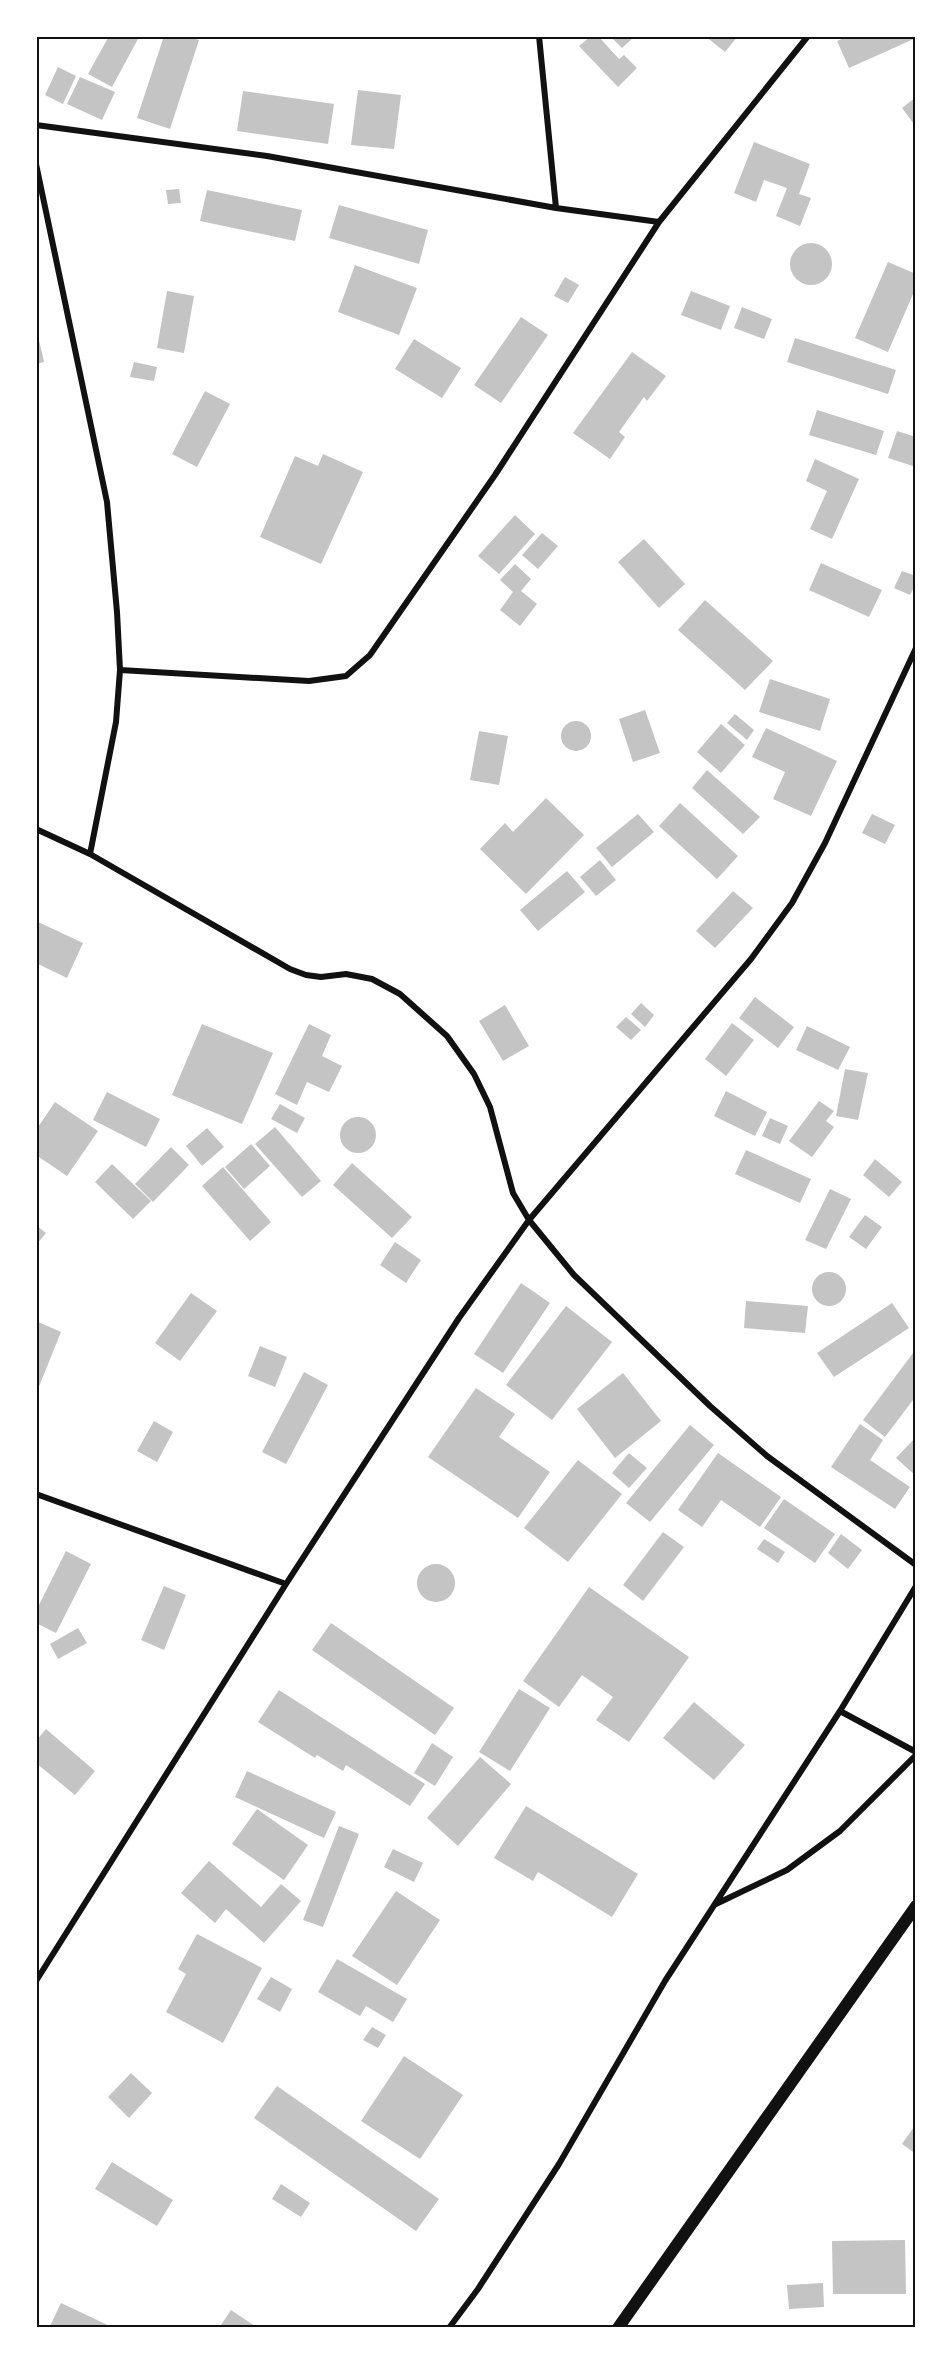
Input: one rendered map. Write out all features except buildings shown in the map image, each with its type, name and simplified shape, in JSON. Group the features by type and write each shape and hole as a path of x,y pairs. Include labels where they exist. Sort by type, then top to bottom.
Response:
{"main road":[{"path":"618,2328 916,1906"}],"street":[{"path":"539,36 556,208"},
{"path":"120,670 309,681 346,676 370,655 495,475 659,222 808,36"},
{"path":"36,125 267,156 556,208 659,222"},
{"path":"36,164 107,502 120,670 116,722 90,854"},
{"path":"36,1981 286,1584 459,1318 529,1220 751,958 792,903 825,843 916,648"},
{"path":"36,829 90,854 290,969 306,975 321,977 346,974 372,979 400,994 447,1036 474,1074 490,1107 513,1193 529,1220 574,1275 710,1406 767,1456 916,1565"},
{"path":"36,1494 286,1584"},
{"path":"448,2328 478,2289 559,2164 665,1981 840,1711 916,1586"},
{"path":"716,1905 787,1870 840,1831 916,1754 840,1711"}]}
